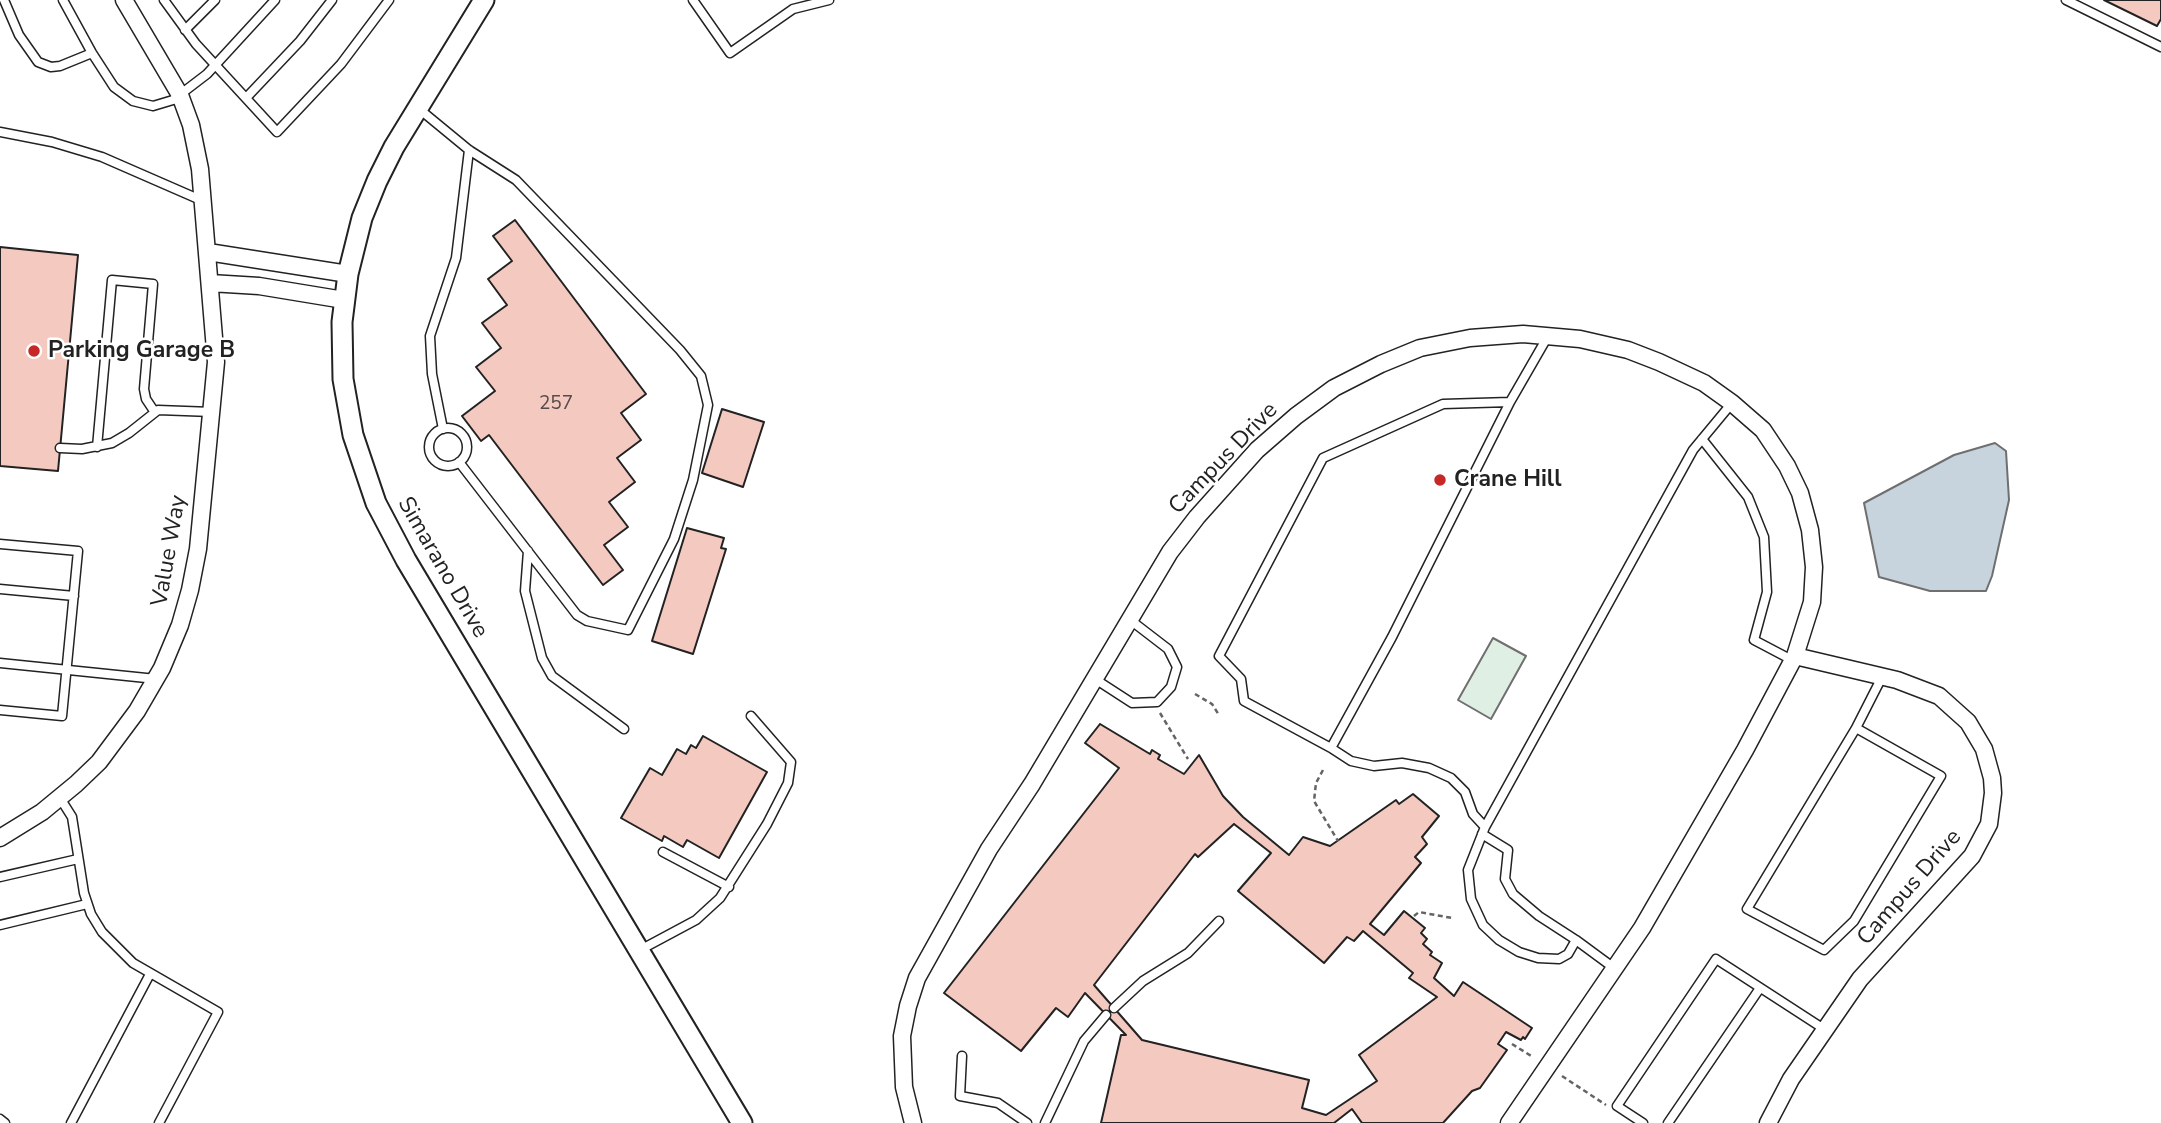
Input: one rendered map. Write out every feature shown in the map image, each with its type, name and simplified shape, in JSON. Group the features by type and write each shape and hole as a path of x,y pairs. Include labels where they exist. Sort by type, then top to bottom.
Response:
{"street":[{"name":"Value Way","path":"0,838 60,799 92,769 114,743 156,679 180,625 193,576 216,362 197,145 180,95 124,0"},
{"name":"Simarano Drive","path":"484,0 377,181 362,218 348,274 341,351 345,397 358,454 376,503 406,561 742,1123"},
{"path":"208,252 348,274"},
{"path":"211,283 258,286 344,300"},
{"name":"Campus Drive","path":"913,1123 904,1087 902,1035 917,978 989,849 1032,784 1170,552 1257,450 1296,415 1334,388 1381,363 1420,348 1470,338 1523,334 1580,339 1628,350 1704,383 1732,402 1763,430 1787,466 1800,493 1811,530 1814,567 1812,602 1794,658 1683,860 1642,928 1509,1123"},
{"name":"Campus Drive","path":"1768,1123 1791,1079 1860,979 1972,856 1989,824 1992,778 1984,749 1968,722 1939,696 1883,676 1794,658"}],"lane":[{"path":"4,0 19,35 38,62 51,67 60,66 92,53"},
{"path":"63,0 114,87 133,101 148,106 159,106 180,95 216,65 275,0"},
{"path":"164,0 185,30 277,132 341,64 389,0"},
{"path":"185,30 215,0"},
{"path":"246,98 293,49 332,0"},
{"path":"693,0 730,52 794,4 829,0"},
{"path":"2066,0 2161,47"},
{"path":"418,108 469,150 516,180 680,350 701,376 708,405 693,480 674,539 628,630 587,621 577,615 459,462"},
{"path":"0,132 52,142 102,157 203,201"},
{"path":"443,429 432,374 430,336 456,258 469,150"},
{"path":"97,447 112,280 153,284 144,389 146,399 154,411"},
{"path":"1331,748 1392,637 1510,402 1548,336"},
{"path":"1510,402 1443,404 1323,458 1219,656 1241,679 1244,701 1351,761 1374,766 1402,763 1429,768 1451,778 1465,792 1473,814 1483,830 1508,850 1505,879 1513,894 1539,916 1614,968"},
{"path":"1576,940 1568,954 1559,959 1538,958 1519,952 1499,940 1483,925 1471,899 1468,870 1483,830 1693,450 1732,402"},
{"path":"60,448 82,449 112,443 129,433 154,411 167,409 212,412"},
{"path":"443,429 455,430 465,438 466,451 459,462 453,465 444,465 431,455 431,439 443,429"},
{"path":"1702,439 1748,497 1763,537 1767,592 1754,640 1794,658"},
{"path":"0,544 78,551 62,716 0,710"},
{"path":"528,551 525,591 542,659 552,676 624,729"},
{"path":"0,589 74,596"},
{"path":"1095,679 1132,703 1157,702 1171,687 1177,667 1168,649 1129,619"},
{"path":"0,663 156,679"},
{"path":"1856,728 1941,776 1854,921 1824,950 1747,909 1856,728 1883,676"},
{"path":"639,951 696,920 729,887 788,783 791,762 751,716"},
{"path":"60,799 75,824 78,859 87,904 109,940 133,963 218,1012 159,1123"},
{"path":"663,852 729,887"},
{"path":"0,877 78,859"},
{"path":"0,925 87,904"},
{"path":"1114,1008 1143,981 1188,953 1219,921"},
{"path":"1643,1123 1617,1106 1716,959 1824,1029"},
{"path":"71,1123 150,974"},
{"path":"1668,1123 1760,988"},
{"path":"1045,1123 1084,1041 1106,1015"},
{"path":"962,1056 960,1096 998,1103 1027,1123"},
{"path":"0,1119 5,1123"}],"path":[{"path":"1195,694 1212,704 1219,715"},
{"path":"1160,713 1188,759"},
{"path":"1322,770 1314,802 1338,841"},
{"path":"1414,916 1419,912 1452,918"},
{"path":"1512,1044 1536,1059"},
{"path":"1559,1074 1604,1104 1617,1106"}],"green space":[{"path":"1493,638 1526,656 1491,719 1458,700"}],"shaded area":[{"path":"1995,443 2006,451 2009,500 1992,576 1986,591 1930,591 1879,577 1864,503 1954,455"}],"building":[{"path":"2104,0 2161,0 2161,19 2157,26"},
{"path":"515,220 646,394 621,413 641,440 617,458 635,482 609,502 628,527 604,545 623,570 603,585 489,435 481,441 462,416 495,391 476,367 501,348 482,323 507,305 488,279 512,261 493,236"},
{"name":"Parking Garage B","path":"0,247 78,255 58,471 0,466"},
{"path":"722,409 764,422 743,487 702,473"},
{"path":"687,528 724,538 721,548 726,549 693,654 652,641"},
{"path":"1100,724 1150,754 1152,750 1160,755 1158,759 1184,774 1199,755 1223,796 1243,817 1289,855 1303,837 1330,846 1396,800 1399,804 1413,794 1439,816 1422,837 1427,844 1415,857 1421,863 1370,924 1384,935 1404,911 1425,928 1421,933 1427,939 1423,944 1432,952 1430,955 1442,963 1434,978 1454,996 1463,982 1532,1028 1525,1039 1523,1037 1521,1040 1506,1032 1498,1044 1507,1050 1480,1088 1472,1091 1443,1123 1362,1123 1352,1109 1334,1123 1101,1123 1121,1035 1126,1035 1085,993 1068,1017 1056,1008 1021,1051 944,993 1119,768 1085,743","holes":["1234,824 1271,853 1238,891 1324,963 1347,937 1354,941 1363,931 1413,973 1409,978 1437,997 1359,1055 1377,1081 1326,1115 1302,1108 1309,1080 1142,1040 1094,985 1195,854 1198,857"]},
{"path":"703,736 767,772 719,858 687,840 683,847 664,836 662,841 621,818 650,768 662,775 677,749 686,754 691,745 696,748"}],"place":[{"name":"Parking Garage B","path":"34,351"},
{"name":"Crane Hill","path":"1440,480"}]}
